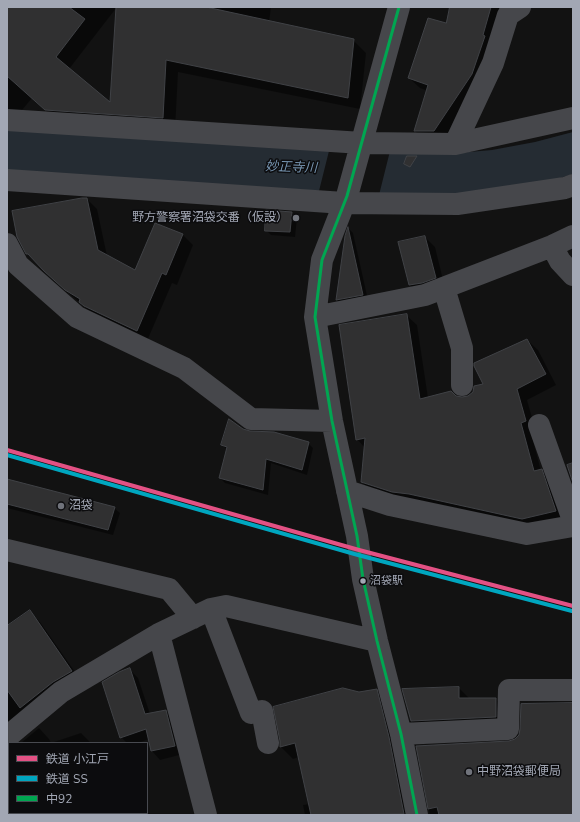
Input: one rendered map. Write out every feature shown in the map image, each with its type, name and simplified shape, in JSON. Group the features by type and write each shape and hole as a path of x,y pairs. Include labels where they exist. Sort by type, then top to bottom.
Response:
{"street":[{"path":"399,7 346,199 322,260 315,317 332,421 357,536 363,579 401,734 417,815"},
{"path":"455,144 493,63 508,15 520,7"},
{"path":"7,120 361,147 455,144 573,118"},
{"path":"7,180 457,204 565,188 573,185"},
{"path":"315,317 425,295 552,246 573,236"},
{"path":"7,244 18,265 77,317 184,368 251,419 332,421"},
{"path":"552,246 560,261 573,275"},
{"path":"444,288 462,348 462,385"},
{"path":"539,424 573,520"},
{"path":"347,491 390,504 528,534 573,526"},
{"path":"7,550 168,589 202,613 250,713 262,712 268,743"},
{"path":"9,730 61,692 159,634 202,613 226,606 377,641"},
{"path":"159,634 206,815"},
{"path":"401,734 508,729 509,690 573,690"}],"water":[{"name":"妙正寺川","path":"7,130 457,153 492,150 535,142 573,132 573,174 550,181 478,193 414,197 7,171"}],"pier":[{"path":"330,147 390,151 378,199 318,195"}],"building":[{"path":"7,7 69,7 85,19 56,57 110,102 116,7 206,7 354,39 348,98 166,60 163,118 45,110 7,76"},
{"path":"450,7 491,7 483,35 485,36 472,74 434,131 414,131 428,85 408,78 428,18 446,23"},
{"path":"407,156 417,156 410,167 404,164"},
{"path":"87,198 98,250 135,270 155,223 183,234 166,275 162,273 137,331 84,306 79,302 80,299 65,290 28,254 26,254 17,237 12,211"},
{"path":"266,210 292,212 290,232 265,231"},
{"path":"348,227 363,295 336,300 345,236"},
{"path":"425,236 436,278 422,283 409,285 398,242"},
{"path":"407,314 420,399 451,391 456,396 468,396 473,392 474,386 483,384 474,363 527,339 546,374 517,389 526,421 521,423 534,471 542,469 556,511 522,519 409,494 392,492 361,482 365,438 356,440 339,325"},
{"path":"229,419 243,429 250,431 274,432 309,442 302,470 266,459 263,490 219,478 227,447 221,445"},
{"path":"573,463 573,483 567,465"},
{"name":"沼袋","path":"7,479 115,507 108,530 7,504"},
{"path":"30,610 72,671 53,682 20,708 7,690 7,626"},
{"path":"130,668 145,714 166,710 175,746 151,751 146,729 120,738 102,682 119,672"},
{"path":"459,687 459,698 496,698 496,717 411,721 402,689"},
{"path":"343,688 359,692 377,689 389,737 404,814 311,815 295,743 280,747 273,707"},
{"path":"573,703 573,815 439,815 437,807 428,809 416,746 509,741 515,739 519,735 521,704"}],"rail line":[{"name":"小江戸","path":"7,450 359,550 573,606"},
{"name":"SS","path":"7,455 358,555 572,611"}],"transit line":[{"name":"中92","path":"399,7 347,196 322,260 315,317 332,421 357,536 363,579 401,734 417,815"}],"place":[{"name":"野方警察署沼袋交番（仮設）","path":"296,218"},
{"name":"沼袋","path":"61,506"},
{"name":"沼袋駅","path":"363,581"},
{"name":"中野沼袋郵便局","path":"469,772"}]}
